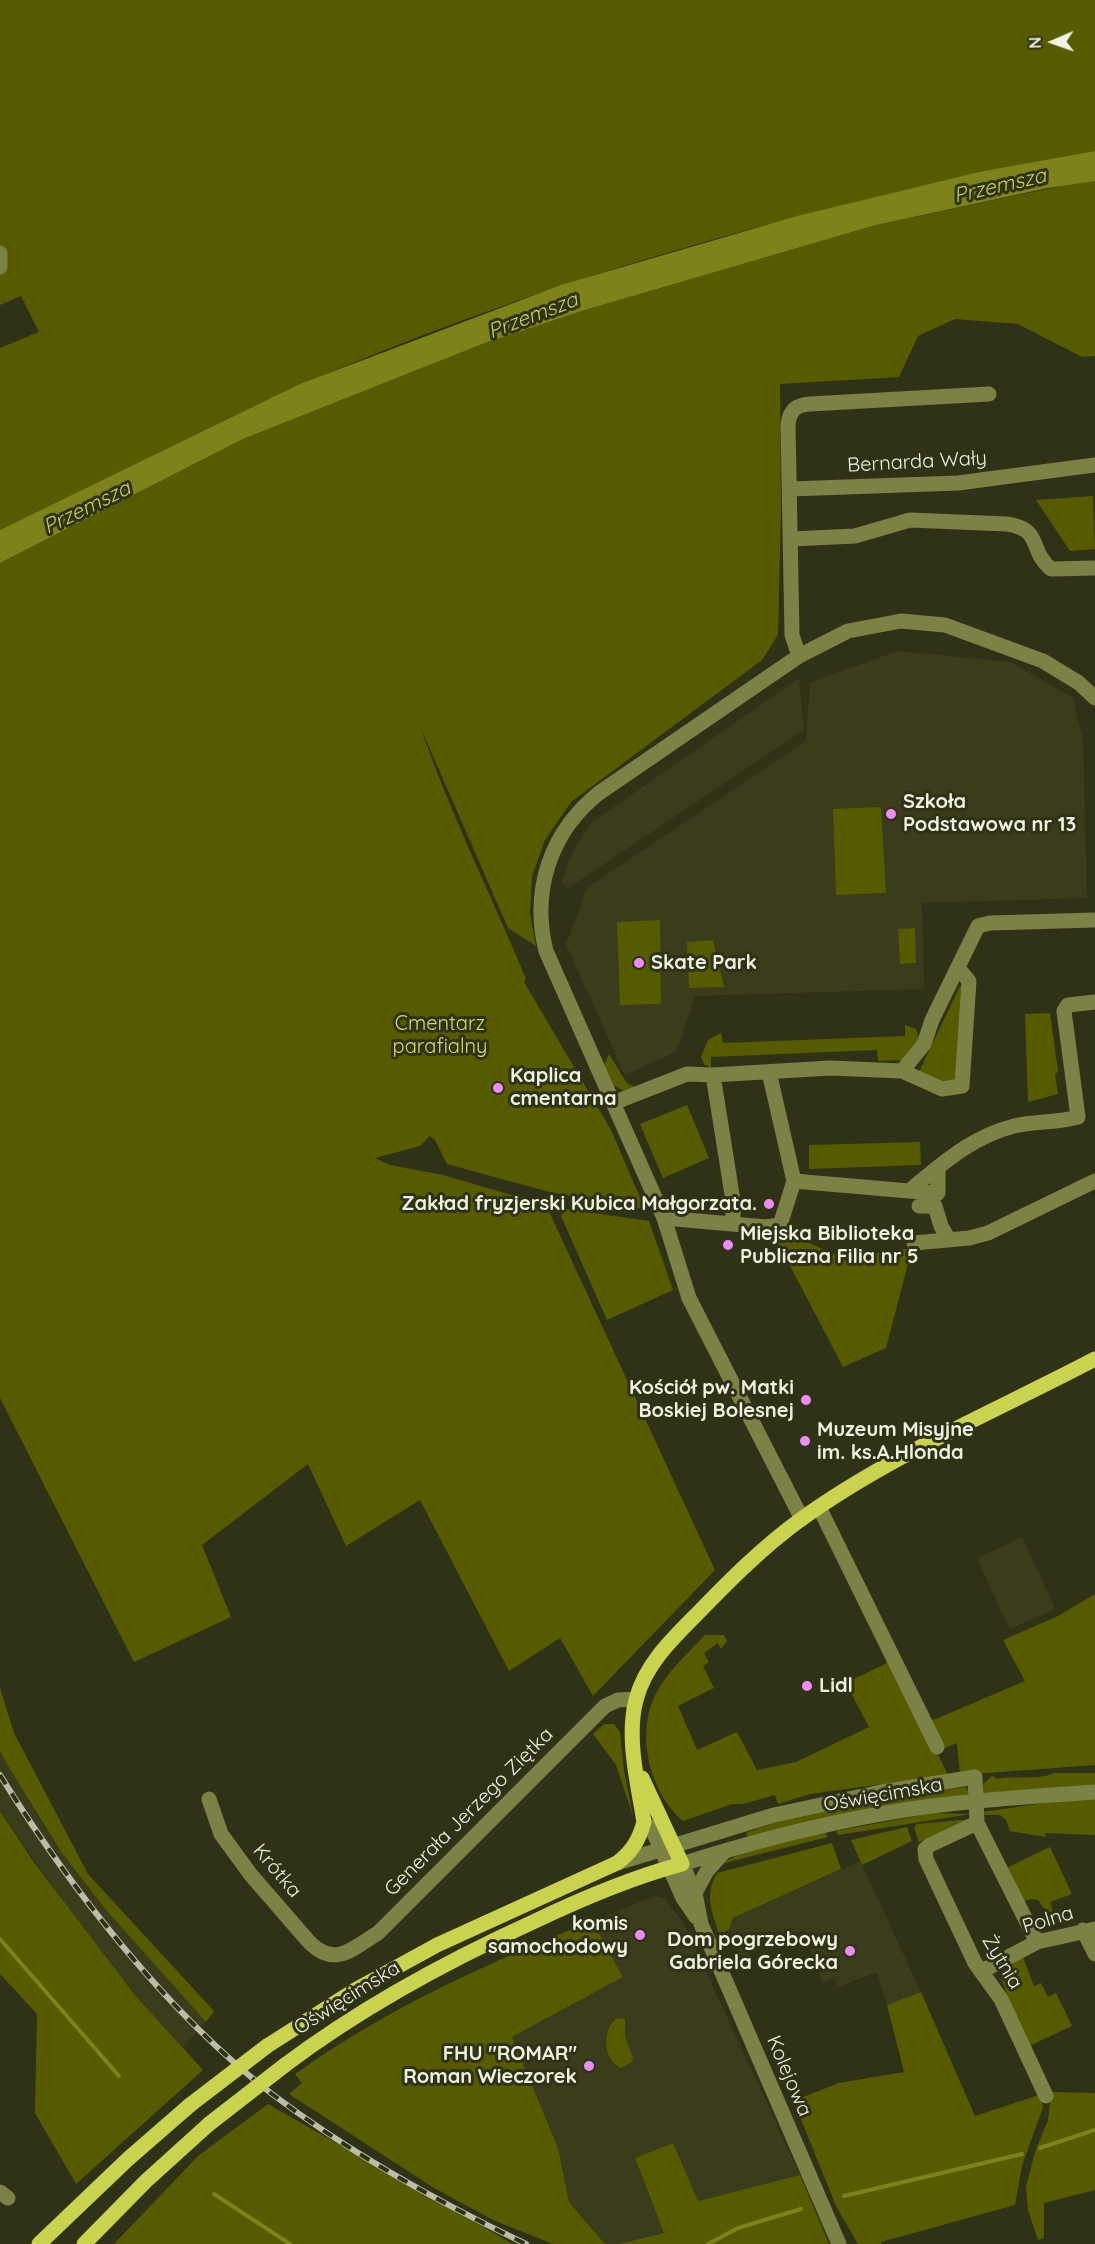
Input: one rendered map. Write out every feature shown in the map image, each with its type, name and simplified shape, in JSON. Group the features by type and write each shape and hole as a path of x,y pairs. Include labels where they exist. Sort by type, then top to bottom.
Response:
{"main road":[{"path":"644,1822 635,1768 633,1731 636,1699 647,1674 671,1641 725,1584 764,1548 802,1519 873,1473 1095,1359"},
{"path":"635,1768 676,1866"},
{"name":"Oświęcimska","path":"39,2244 128,2159 190,2105 267,2046 395,1967 473,1928 617,1863 634,1847 644,1822"},
{"name":"Oświęcimska","path":"84,2244 146,2181 209,2124 285,2065 365,2009 480,1946 574,1902 676,1866"}],"street":[{"path":"0,253 0,267"},
{"path":"799,656 792,635 788,424 790,415 800,405 989,394"},
{"name":"Bernarda Wały","path":"790,489 958,483 1095,465"},
{"path":"791,538 855,536 921,520 1007,524 1023,526 1030,533 1041,561 1051,569 1095,568"},
{"path":"802,1519 689,1298 664,1218 546,951 542,933 540,896 550,858 560,836 588,802 799,656 848,631 901,621 945,625 1043,661 1093,692"},
{"path":"902,1071 924,1044 932,1020 978,926 990,923 1095,920"},
{"path":"613,1103 687,1074 712,1076 830,1068 902,1071 942,1089 962,1086 969,981 958,968"},
{"path":"794,1181 909,1191 962,1147 989,1133 1078,1116 1064,1011 1068,1005 1095,1002"},
{"path":"664,1218 766,1227 780,1225 794,1181 769,1072"},
{"path":"712,1076 734,1207 732,1223"},
{"path":"914,1243 988,1233 1095,1181"},
{"path":"919,1206 936,1206 940,1226 949,1240"},
{"path":"819,1507 937,1747"},
{"name":"Generała Jerzego Ziętka","path":"330,1956 348,1951 378,1933 606,1706 618,1700 636,1699"},
{"name":"Oświęcimska","path":"617,1863 774,1815 881,1792 975,1777 976,1802"},
{"name":"Oświęcimska","path":"676,1866 725,1850 885,1813 1095,1791"},
{"name":"Krótka","path":"209,1799 220,1834 251,1875 310,1943 320,1953 330,1956"},
{"path":"976,1802 978,1823 1037,1942"},
{"path":"644,1822 668,1848"},
{"name":"Żytnia","path":"978,1823 926,1849 928,1864 975,1963 1001,1999 1046,2096"},
{"path":"695,1893 707,1871 725,1850"},
{"name":"Kolejowa","path":"676,1866 695,1893 701,1924"},
{"name":"Kolejowa","path":"676,1866 683,1898 701,1924 839,2244"},
{"path":"1089,1930 1095,1954"},
{"name":"Polna","path":"982,1971 1037,1942 1089,1930"}],"shaded area":[{"name":"Szkoła Podstawowa nr 13","path":"898,651 1011,662 1073,698 1083,741 1087,898 922,903 924,989 695,996 676,1052 625,1075 566,944 588,887 806,741 810,682"},
{"path":"799,678 804,730 567,889 561,882 575,848 591,823"},
{"path":"1022,1537 1055,1609 1010,1629 977,1558"},
{"path":"0,1751 62,1853 106,1910 206,2022 183,2047 134,1994 85,1932 0,1811"},
{"path":"860,1861 921,1992 887,2005 877,1972 838,1987 834,1978 823,1983 803,1930 740,1958 729,1930 733,1918"},
{"path":"655,1896 665,1899 684,1924 800,2175 698,2201 673,2143 635,2158 664,2233 619,2244 605,2244 569,2202 558,2148 512,2037 623,1977 592,1921"}],"green space":[{"path":"0,0 1095,0 1095,151 998,170 806,214 616,268 522,299 318,377 0,530 0,348 39,332 21,296 0,305"},
{"name":"Cmentarz parafialny","path":"1095,179 1095,356 1082,357 1018,324 955,319 918,336 899,377 780,384 781,510 778,635 762,660 571,802 545,840 532,876 530,914 536,946 508,928 420,726 457,822 526,979 524,982 611,1130 645,1209 549,1192 447,1164 435,1140 430,1136 420,1146 375,1158 390,1165 443,1175 546,1205 715,1570 593,1696 560,1638 509,1671 420,1500 346,1546 308,1464 202,1545 231,1617 134,1662 0,1398 0,563 243,439 485,343 585,310 876,225"},
{"path":"1093,496 1095,549 1070,551 1036,500"},
{"path":"881,807 886,893 836,895 833,809"},
{"name":"Skate Park","path":"660,920 661,1004 620,1005 617,922"},
{"path":"915,928 916,963 900,964 898,929"},
{"path":"713,940 724,987 689,988 687,942"},
{"path":"960,986 964,988 958,1075 954,1082 948,1084 918,1074"},
{"path":"1050,1013 1058,1071 1055,1075 1058,1094 1028,1102 1025,1014"},
{"path":"905,1025 916,1029 919,1039 902,1060 878,1061 877,1050 711,1057 711,1068 704,1064 701,1057 708,1040 721,1033 723,1043 905,1036"},
{"path":"609,1054 626,1082 634,1087 624,1091 613,1085 604,1065"},
{"path":"687,1105 709,1158 663,1178 640,1124"},
{"path":"920,1142 921,1165 809,1169 809,1145"},
{"path":"566,1209 649,1221 673,1290 607,1320 561,1216"},
{"path":"780,1230 843,1258 912,1248 886,1348 843,1367 774,1235"},
{"path":"1095,1594 1095,1765 960,1775 957,1743 945,1748 931,1721 1025,1681 1003,1640 1058,1616"},
{"path":"705,1635 724,1635 727,1641 721,1649 718,1643 704,1653 709,1662 703,1666 714,1688 678,1706 697,1750 737,1732 757,1770 796,1762 869,1727 846,1683 891,1661 948,1775 810,1794 778,1804 775,1795 743,1804 732,1804 683,1821 671,1808 653,1777 648,1759 647,1722 651,1704 659,1688 680,1660"},
{"path":"0,1688 14,1733 88,1874 214,2011 206,2022 106,1910 62,1853 10,1769 0,1751"},
{"path":"604,1724 614,1724 620,1732 624,1771 633,1816 616,1765 593,1734"},
{"path":"1054,1773 1095,1773 1095,1787 983,1793 983,1784 992,1776 996,1777 995,1779 1033,1777"},
{"path":"966,1787 969,1794 853,1812 748,1837 746,1833 826,1809 882,1798"},
{"path":"1095,1797 1095,1835 1045,1833 1046,1837 1010,1831 1006,1820 1000,1815 985,1815 982,1812"},
{"path":"0,1811 33,1861 134,1994 203,2070 76,2184 35,2113 37,2014 0,1974"},
{"path":"933,1813 971,1814 838,1835 836,1831"},
{"path":"971,1819 946,1833 919,1842 914,1828 917,1824"},
{"path":"907,1827 912,1841 862,1865 851,1840"},
{"path":"825,1832 828,1837 721,1864 743,1852"},
{"path":"832,1843 841,1869 733,1918 729,1930 719,1934 710,1903 711,1889 717,1873"},
{"path":"1050,1847 1072,1894 1050,1902 1053,1911 1047,1913 1038,1900 1020,1902 1004,1869"},
{"path":"592,1921 623,1977 512,2037 558,2148 569,2202 605,2244 553,2244 493,2220 434,2188 289,2094 302,2083 295,2074 402,2007 476,1971"},
{"path":"1022,1955 1034,1986 1041,1983 1048,1997 1056,1993 1072,2026 1029,2046 1001,1979 1001,1967"},
{"path":"921,1992 975,2116 1039,2095 1043,2107 1022,2166 1015,2205 881,2242 881,2244 858,2244 836,2206 796,2107 798,2099 839,2083 904,2072 887,2005"},
{"path":"617,2018 625,2019 625,2037 633,2058 632,2062 621,2068 610,2058 606,2044 609,2029"},
{"path":"1051,2092 1095,2093 1095,2190 1044,2203 1044,2238 1038,2240 1028,2210 1026,2187 1035,2152 1048,2120"},
{"path":"268,2104 513,2244 114,2244 198,2156"},
{"path":"673,2143 698,2201 800,2175 829,2244 619,2244 664,2233 635,2158"}],"water":[{"name":"Przemsza","path":"1095,151 1095,181 1048,188 876,225 585,310 485,343 243,439 0,563 0,530 300,384 561,285 797,216 979,172"}],"waterway":[{"path":"0,1939 119,2076"},
{"path":"1040,2148 1095,2130"},
{"path":"844,2196 1022,2154"},
{"path":"214,2194 290,2244"},
{"path":"708,2244 738,2228 801,2209"}],"railway":[{"path":"0,1775 57,1861 122,1946 194,2025 233,2061 302,2116 363,2156 428,2194 526,2244"}],"place":[{"name":"Szkoła Podstawowa nr 13","path":"891,814"},
{"name":"Skate Park","path":"639,963"},
{"name":"Kaplica cmentarna","path":"498,1088"},
{"name":"Zakład fryzjerski Kubica Małgorzata.","path":"769,1204"},
{"name":"Miejska Biblioteka Publiczna Filia nr 5","path":"728,1245"},
{"name":"Kościół pw. Matki Boskiej Bolesnej","path":"806,1400"},
{"name":"Muzeum Misyjne im. ks.A.Hlonda","path":"805,1441"},
{"name":"Lidl","path":"807,1686"},
{"name":"komis samochodowy","path":"640,1935"},
{"name":"Dom pogrzebowy Gabriela Górecka","path":"850,1951"},
{"name":"FHU \"ROMAR\" Roman Wieczorek","path":"589,2066"}]}
